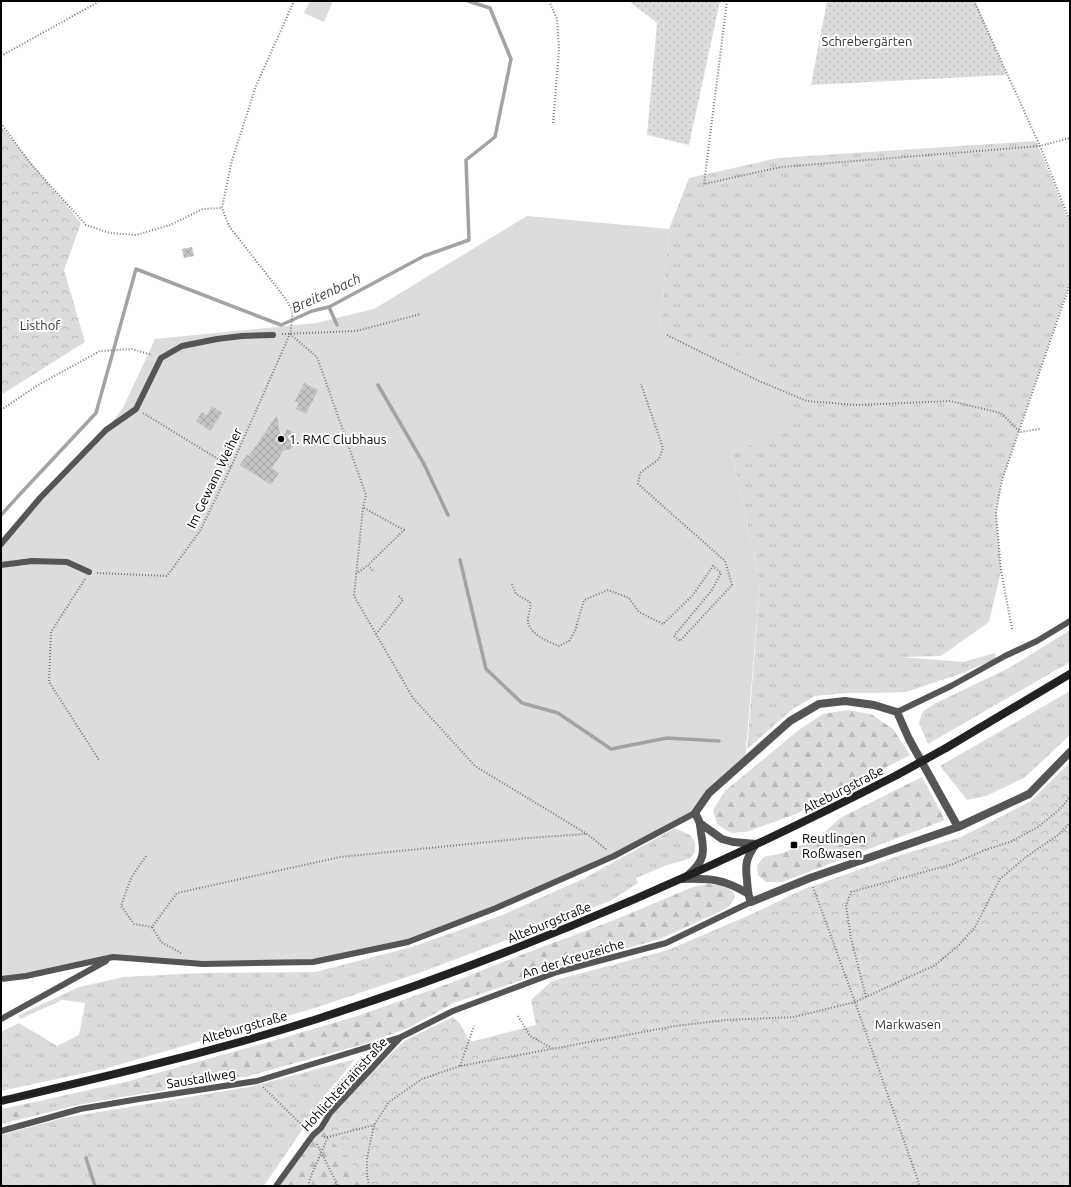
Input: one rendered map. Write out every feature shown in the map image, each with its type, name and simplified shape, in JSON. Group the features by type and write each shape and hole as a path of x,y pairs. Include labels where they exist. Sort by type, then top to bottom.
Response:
{"main road":[{"name":"Alteburgstraße","path":"1,1101 154,1064 277,1031 419,984 518,948 682,879 897,775 946,748 1070,674"}],"street":[{"path":"682,879 694,869 700,862 703,855 704,847 701,824 695,813 709,793 790,721 819,704 845,701 874,705 897,712 909,739 958,827"},
{"path":"701,824 727,841 756,844 751,851 746,864 747,893 751,902 810,878 958,827 1029,794 1070,752"},
{"path":"682,879 720,880 736,886 747,893"}],"lane":[{"path":"1,544 40,498 106,430 136,409 161,358 182,346 210,340 242,336 273,335"},
{"path":"1,565 32,561 67,562 89,572"},
{"path":"897,712 951,686 1004,656 1037,641 1070,621"},
{"path":"1,979 26,976 113,957 203,964 313,962 408,942 496,908 614,856 695,813"},
{"name":"An der Kreuzeiche","path":"401,1036 453,1010 556,972 666,943 751,902"},
{"path":"1,1019 113,957"},
{"name":"Saustallweg","path":"1,1131 80,1109 257,1081 401,1036"},
{"name":"Hohlichterrainstraße","path":"276,1186 313,1135 321,1128 330,1113 401,1036"}],"path":[{"path":"1,56 100,1"},
{"path":"1,122 30,163 86,225 110,233 136,235 170,225 204,209 222,208 232,160 256,86 294,1"},
{"path":"550,1 557,18 559,49 553,125"},
{"path":"727,1 704,184 781,167 1040,146 1070,138"},
{"path":"974,1 1040,146 1070,221"},
{"name":"Im Gewann Weiher","path":"89,572 167,576 200,530 231,466 290,334 293,311 285,298 229,226 222,208"},
{"path":"1012,629 1002,571 996,512 1002,480 1020,432 1070,284"},
{"path":"290,334 356,331 422,314"},
{"path":"290,334 317,357 366,495 363,508 354,596 413,698 475,766 587,834 614,856"},
{"path":"667,335 759,381 807,401 857,405 950,401 1001,413 1020,432"},
{"path":"1,410 38,385 100,350 132,349 161,358"},
{"path":"512,584 516,594 530,602 531,608 528,619 532,631 559,646 569,641 575,631 584,600 608,590 629,598 640,612 663,624 692,595 713,566 721,573 712,590 674,636 680,641 732,584 725,561 638,484 640,473 659,458 663,448 641,384"},
{"path":"136,409 231,466"},
{"path":"1020,432 1040,429"},
{"path":"356,574 368,565 404,530 363,508"},
{"path":"368,565 374,572"},
{"path":"89,572 51,632 49,682 99,760"},
{"path":"376,634 403,600 398,595"},
{"path":"866,997 851,938 846,906 851,892 953,864 985,850 1010,842 1038,827 1060,809 1070,797"},
{"path":"369,1186 367,1175 367,1158 374,1125 389,1102 422,1079 460,1066 675,1026 726,1020 794,1017 855,1002 935,964 958,946 975,927 1000,878 1026,857 1058,835 1070,823"},
{"path":"152,927 177,893 340,857 528,838 587,834"},
{"path":"146,856 131,878 121,906 134,924 152,927 161,942 182,953"},
{"path":"810,878 920,1186"},
{"path":"518,1016 530,1036 553,1048"},
{"path":"460,1066 474,1026"},
{"path":"257,1081 306,1130 330,1094 359,1060 368,1054 367,1047"},
{"path":"313,1135 328,1137 374,1125"},
{"path":"308,1186 320,1152 328,1137"},
{"path":"320,1152 338,1186"}],"green space":[{"path":"310,1 333,1 324,22 304,13"},
{"path":"629,1 720,1 689,145 647,135 657,23"},
{"name":"Schrebergärten","path":"827,1 975,1 1007,75 811,85"},
{"name":"Listhof","path":"1,126 81,223 64,270 85,342 1,395"},
{"path":"1036,141 1070,223 1070,282 1002,480 996,512 1001,571 989,622 941,656 901,657 963,662 995,653 996,659 960,674 906,692 846,693 815,696 793,709 747,749 760,584 732,453 786,430 660,327 669,229 689,178 778,158"},
{"path":"527,216 669,229 660,327 730,351 776,372 790,399 786,430 732,453 760,584 745,760 695,813 614,856 408,942 313,962 203,964 113,957 1,979 1,544 106,430 123,408 155,339 316,323 374,309"},
{"path":"1070,630 1070,662 928,744 919,723 923,711 936,703 1009,668"},
{"path":"1070,691 1070,735 1024,778 986,796 967,800 940,766"},
{"path":"847,710 871,714 893,729 910,755 796,814 746,832 730,833 717,824 713,810 725,791 800,729 823,714"},
{"name":"Markwasen","path":"1070,762 1070,1186 371,1186 321,1128 337,1107 404,1041 453,1017 460,1024 470,1042 536,1025 531,1000 552,981 668,950 752,914 804,889 904,854 961,837 1031,801"},
{"path":"922,777 945,820 782,882 766,882 758,875 757,865 764,857 783,853 819,837 840,818"},
{"path":"675,828 690,835 695,842 695,852 689,859 667,865 636,878 638,883 610,901 419,973 315,1008 104,1069 1,1091 1,1032 19,1023 57,1046 79,1035 85,1003 62,1000 20,1019 19,1015 79,987 124,977 202,973 315,972 412,947 502,915 585,878"},
{"path":"708,884 719,885 733,891 735,898 727,908 660,939 560,967 454,1003 408,1028 364,1044 249,1076 135,1095 129,1081 357,1016 448,984 612,921 693,887"},
{"path":"355,1059 327,1093 264,1186 1,1186 1,1135 63,1118 249,1087"},
{"path":"129,1081 135,1095 77,1105 42,1114 35,1102"},
{"path":"35,1102 42,1114 1,1124 1,1109"},
{"path":"321,1128 371,1186 275,1186"}],"building":[{"path":"192,247 194,256 184,258 182,249"},
{"path":"304,383 318,390 306,414 296,409 299,403 295,401"},
{"path":"212,406 222,413 210,431 196,421 202,412 207,415"},
{"path":"277,415 281,441 287,429 294,433 296,442 291,449 282,451 272,468 279,473 271,485 240,465 247,455 249,456"}],"waterway":[{"name":"Breitenbach","path":"1,515 96,413 136,269 281,325 312,311 329,307 424,256 469,240 466,160 495,137 511,59 490,8 468,1"},
{"path":"329,307 337,325"},
{"path":"378,385 424,464 448,515"},
{"path":"460,560 486,669 522,703 558,713 611,749 667,738 719,741"},
{"path":"86,1158 95,1186"}],"place":[{"name":"1. RMC Clubhaus","path":"281,439"},
{"name":"Reutlingen Roßwasen","path":"794,845"}]}
